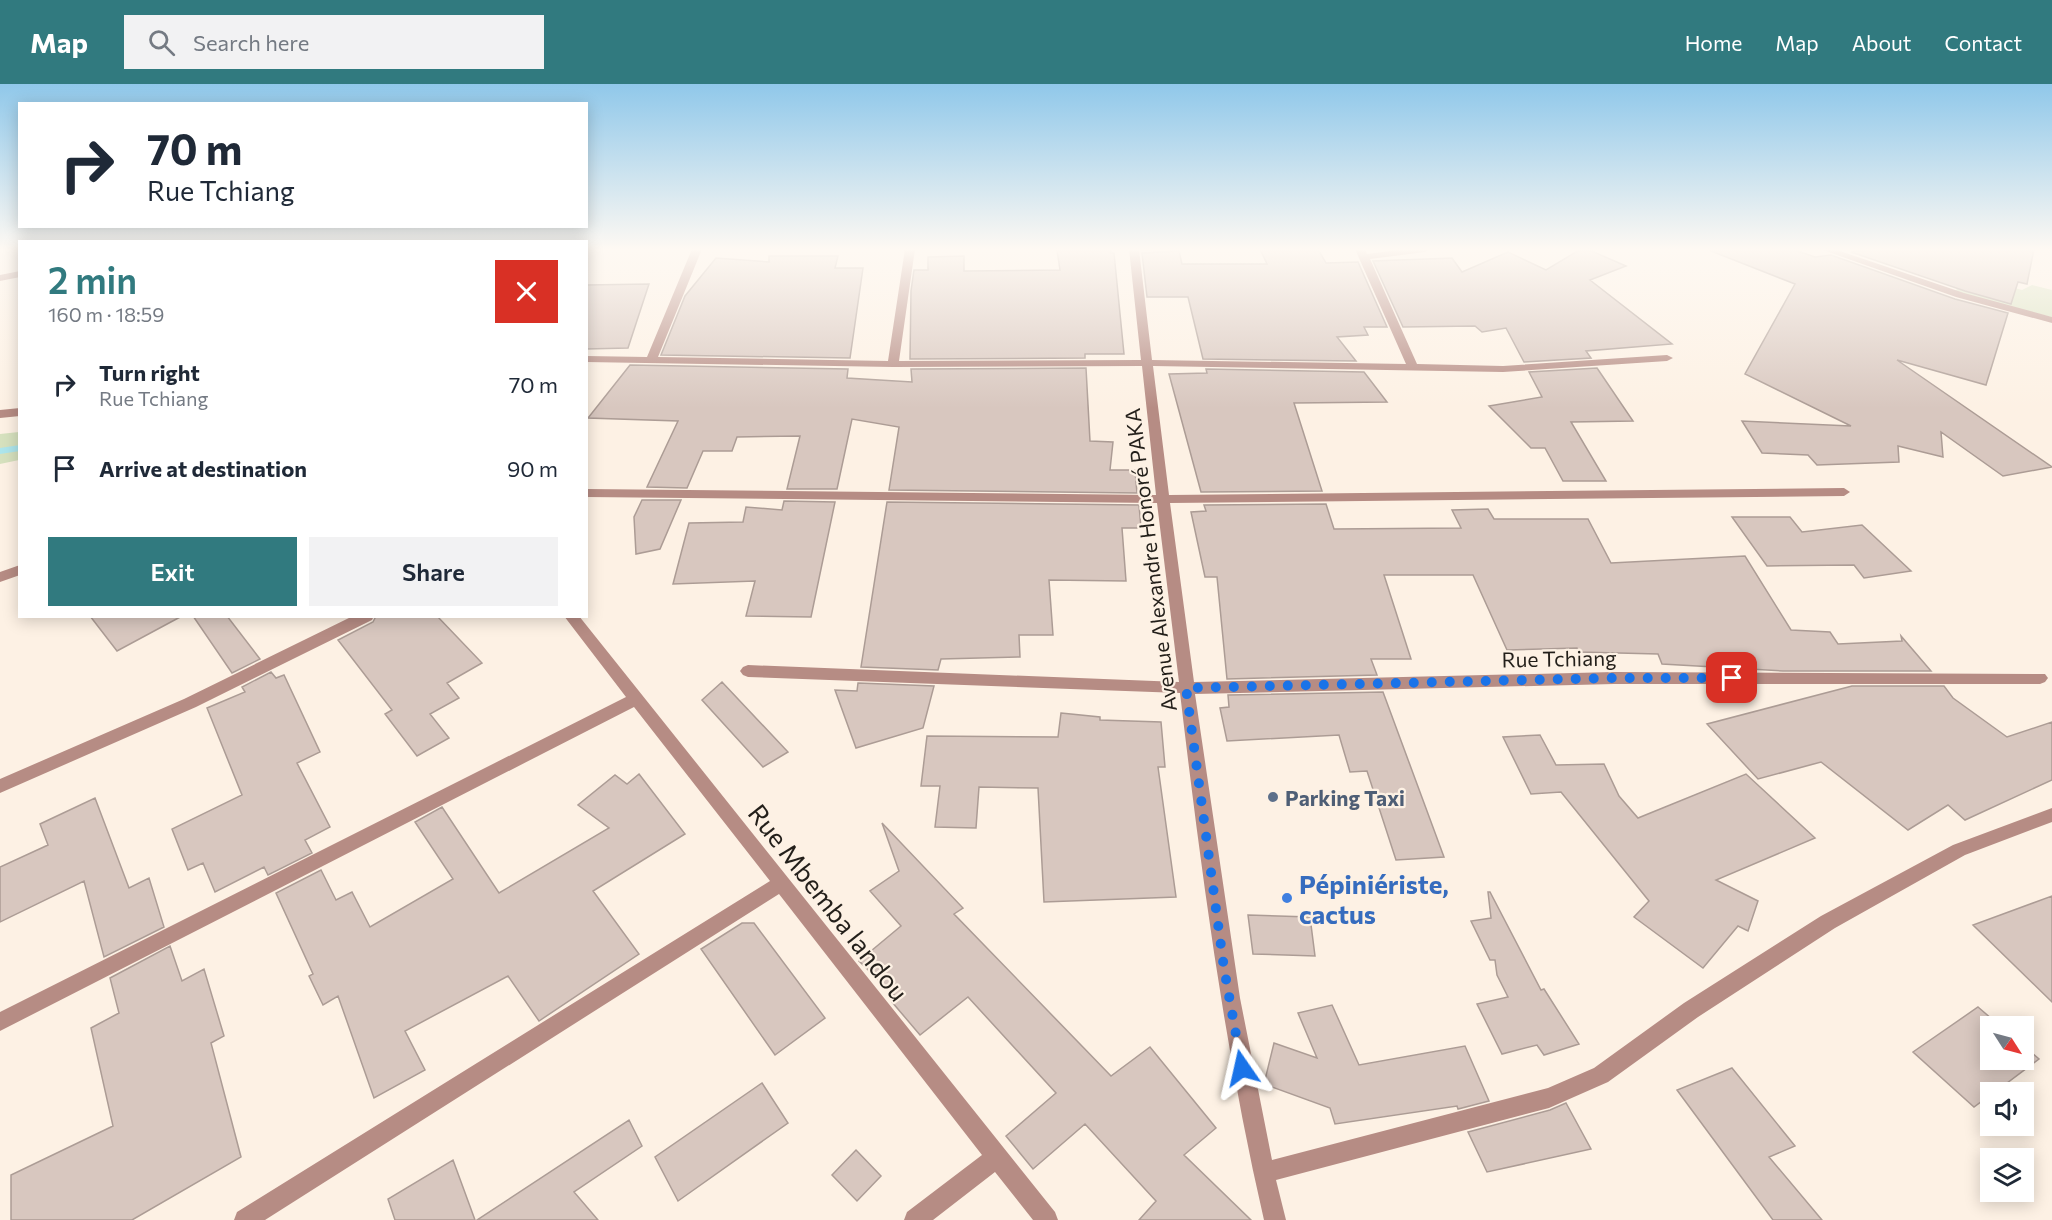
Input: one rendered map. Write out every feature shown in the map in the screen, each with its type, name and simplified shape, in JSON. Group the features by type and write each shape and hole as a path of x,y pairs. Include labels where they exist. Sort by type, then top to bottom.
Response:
{"street":[{"path":"651,359 675,302"},
{"path":"893,364 902,302"},
{"name":"Avenue Alexandre Honoré PAKA","path":"1141,302 1186,688 1224,968 1263,1173 1275,1220"},
{"path":"1384,302 1413,367"},
{"path":"1986,302 2052,320"},
{"path":"588,359 893,364 1148,363 1503,369 1667,358"},
{"path":"0,414 18,412"},
{"path":"588,493 1163,499 1844,492"},
{"path":"0,577 18,571"},
{"path":"0,786 190,703 363,618"},
{"name":"Rue Mbemba landou","path":"573,618 1047,1220"},
{"name":"Rue Tchiang","path":"748,670 1186,688 1614,678 2040,678"},
{"path":"0,1022 636,699"},
{"path":"1263,1173 1549,1098 1601,1075 1691,1010 1828,922 1959,850 2052,815"},
{"path":"245,1220 782,883"},
{"path":"915,1220 997,1157"}],"green space":[{"path":"1990,302 2052,302 2052,317"},
{"path":"18,432 18,460 0,464 0,434"}],"building":[{"path":"588,302 643,302 628,348 588,349"},
{"path":"683,302 858,302 850,358 661,355"},
{"path":"911,302 1119,302 1124,354 1085,354 1085,358 910,359"},
{"path":"1189,302 1376,302 1387,327 1364,327 1368,335 1337,337 1356,361 1203,359"},
{"path":"1392,302 1618,302 1672,344 1586,351 1591,358 1524,362 1506,328 1482,332 1475,326 1403,327"},
{"path":"1785,302 1966,302 2008,313 1986,385 1897,360 2052,467 2003,476 1941,432 1943,457 1898,446 1899,462 1817,465 1808,455 1762,453 1742,421 1851,426 1745,374"},
{"path":"630,365 848,369 847,378 912,382 911,369 1086,368 1090,441 1113,442 1110,470 1135,470 1137,493 889,490 899,427 852,419 837,489 787,489 800,436 737,437 732,451 703,451 687,488 647,487 678,421 588,418"},
{"path":"1597,368 1633,421 1571,422 1606,481 1563,481 1545,448 1531,448 1489,406 1542,397 1529,372"},
{"path":"1206,369 1364,372 1387,402 1294,403 1322,491 1201,492 1169,374 1207,373"},
{"path":"642,500 681,500 660,549 636,554 634,517"},
{"path":"784,501 835,502 811,617 746,616 755,581 673,584 689,523 743,522 746,507 782,510"},
{"path":"887,502 1139,505 1141,528 1122,528 1126,581 1049,580 1053,635 1019,635 1020,657 941,659 938,670 861,667"},
{"path":"1326,504 1334,529 1461,528 1452,510 1488,509 1494,519 1588,519 1611,563 1745,556 1791,630 1830,632 1838,644 1902,641 1901,636 1931,671 1783,671 1662,664 1658,654 1579,652 1577,648 1507,650 1473,575 1384,575 1411,659 1371,659 1377,675 1227,679 1217,577 1205,577 1191,512 1206,511 1204,505"},
{"path":"1732,517 1790,517 1802,532 1862,525 1911,571 1864,578 1854,565 1767,566"},
{"path":"92,618 178,618 117,651"},
{"path":"194,618 229,618 260,659 232,673"},
{"path":"375,618 439,618 482,663 447,683 459,698 430,714 449,738 417,756 385,714 392,710 338,640 373,622"},
{"path":"271,672 276,678 284,675 320,752 297,763 330,827 305,840 312,853 268,875 264,867 215,892 203,863 188,870 172,829 242,795 207,708 245,692 242,687"},
{"path":"722,682 788,752 763,767 702,700"},
{"path":"858,683 934,686 923,728 856,748 835,690 857,691"},
{"path":"1852,686 1944,686 1953,698 2007,737 2052,722 2052,780 1965,820 1948,805 1908,830 1821,762 1758,779 1707,724"},
{"path":"1383,692 1444,857 1396,860 1367,771 1350,772 1339,735 1227,741 1220,708 1229,707 1228,695"},
{"path":"1061,713 1100,717 1100,720 1161,722 1165,767 1158,767 1176,897 1044,902 1038,788 979,787 976,828 935,827 940,786 921,786 927,736 1058,737"},
{"path":"1540,735 1556,765 1604,764 1619,796 1638,818 1746,774 1815,838 1716,880 1758,901 1748,931 1738,926 1703,968 1634,917 1649,901 1561,792 1531,794 1503,737"},
{"path":"639,774 685,834 593,891 639,954 539,1021 508,976 405,1031 425,1070 374,1098 338,996 323,1005 309,976 313,974 276,893 321,870 336,900 352,892 370,927 453,879 415,822 442,807 499,893 609,828 578,805 615,775 627,784"},
{"path":"95,798 129,888 149,878 164,927 104,957 84,881 0,922 0,867 48,845 40,824"},
{"path":"882,823 963,908 954,914 1111,1076 1150,1047 1216,1128 1184,1155 1251,1220 1139,1220 1156,1201 1085,1124 1033,1169 1006,1136 1056,1093 968,997 920,1035 892,1002 897,998 859,961 901,926 870,891 899,871"},
{"path":"1488,892 1541,990 1544,989 1579,1044 1544,1055 1537,1045 1502,1054 1477,1004 1508,997 1497,975 1495,960 1490,960 1471,921 1491,918"},
{"path":"2052,896 2052,1002 1973,925"},
{"path":"1248,915 1310,917 1315,956 1253,954"},
{"path":"742,923 754,923 825,1018 775,1055 701,949"},
{"path":"170,946 182,981 204,969 224,1036 211,1043 241,1157 132,1220 11,1220 11,1175 113,1126 91,1028 119,1013 110,978"},
{"path":"1332,1005 1359,1065 1465,1046 1489,1101 1458,1109 1457,1106 1335,1124 1330,1108 1264,1084 1274,1043 1317,1058 1298,1013"},
{"path":"1978,1007 1988,1016 1980,1016 1980,1070 2024,1070 2008,1082 1980,1082 1980,1102 1974,1107 1913,1052"},
{"path":"1732,1068 1795,1146 1769,1157 1822,1220 1773,1220 1677,1090"},
{"path":"762,1083 788,1123 678,1201 655,1157"},
{"path":"1566,1103 1591,1149 1487,1172 1468,1132 1550,1110"},
{"path":"629,1120 642,1146 574,1192 598,1220 477,1220"},
{"path":"856,1150 881,1176 857,1201 832,1175"},
{"path":"453,1160 475,1220 395,1220 388,1199"}],"waterway":[{"path":"0,451 18,448"}],"place":[{"name":"Parking Taxi","path":"1273,797"},
{"name":"Pépiniériste, cactus","path":"1287,898"}],"route":[{"path":"1242,1068 1224,968 1186,688 1614,678 1732,678"}]}
